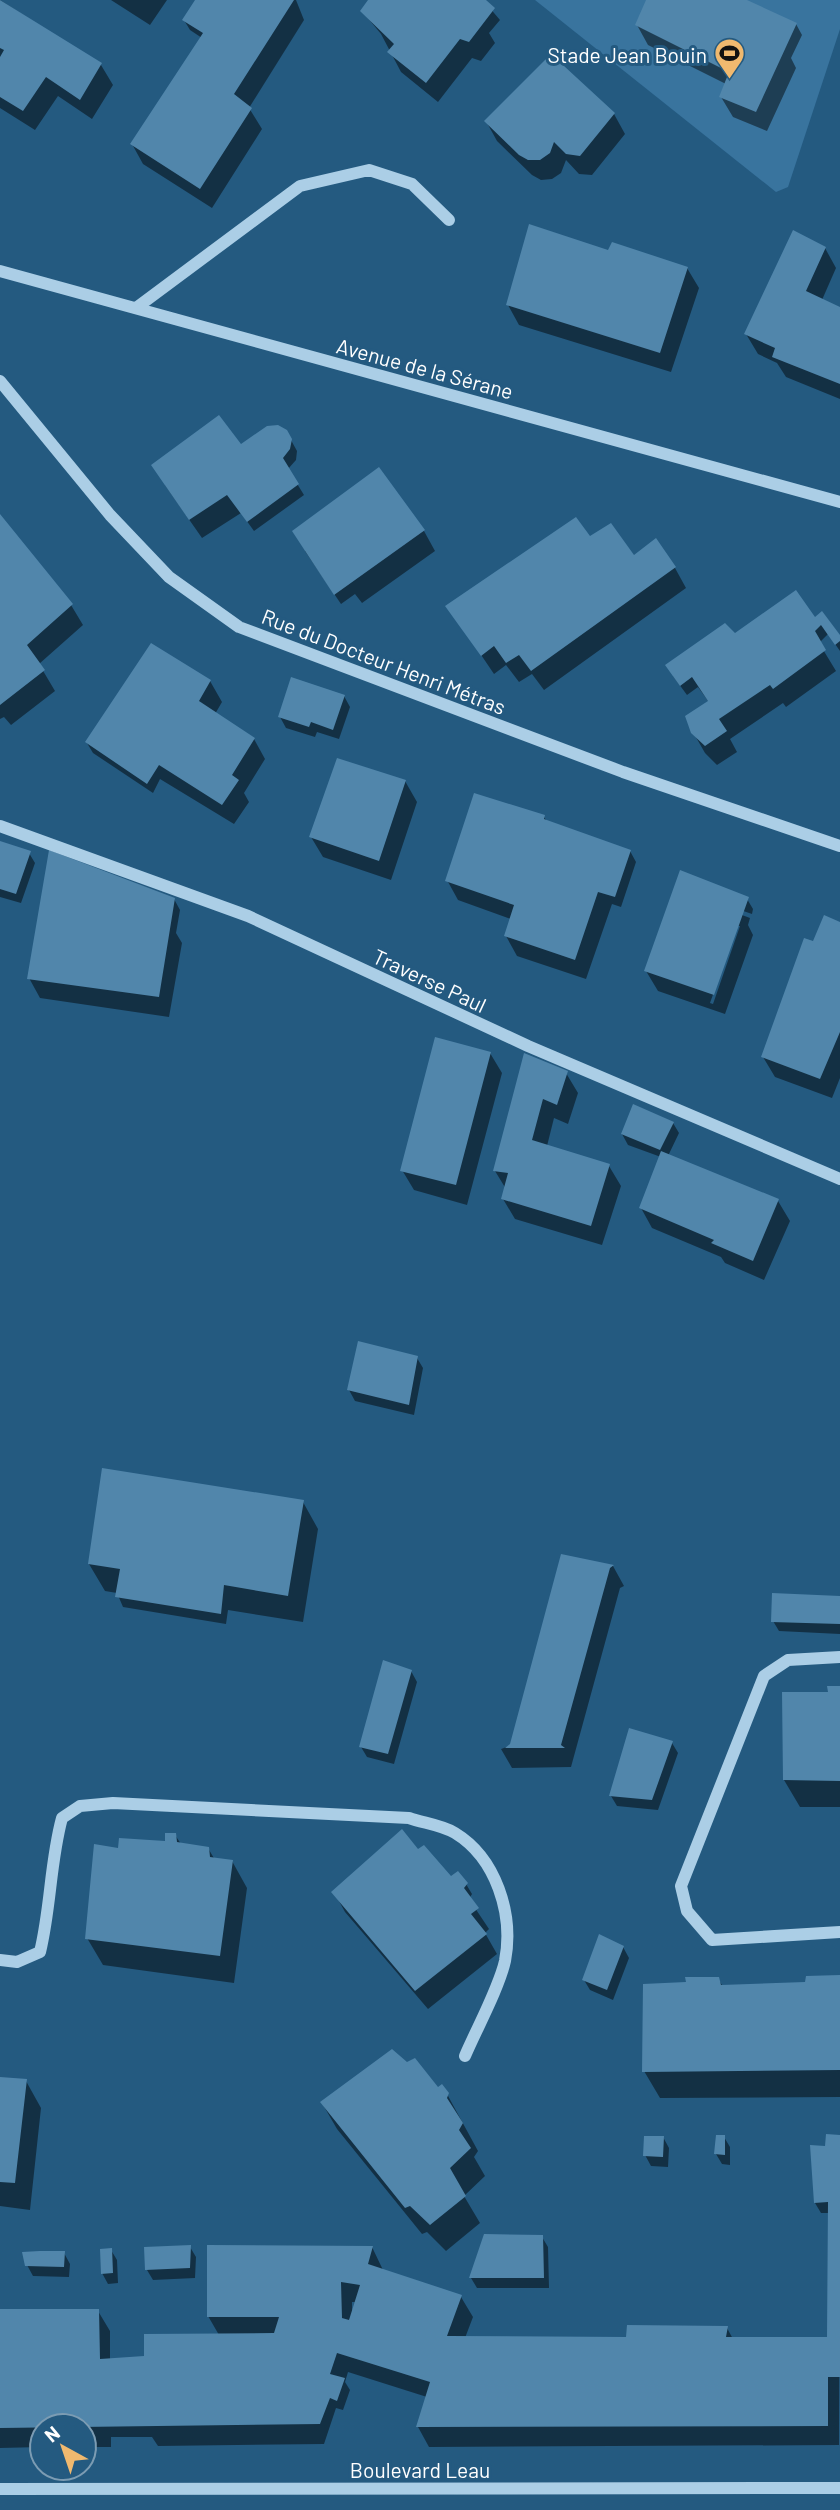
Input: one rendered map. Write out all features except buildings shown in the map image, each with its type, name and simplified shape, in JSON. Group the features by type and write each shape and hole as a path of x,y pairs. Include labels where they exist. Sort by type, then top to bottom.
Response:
{"street":[{"path":"136,308 300,186 369,170 412,184 449,219"},
{"name":"Avenue de la Sérane","path":"0,271 840,502"},
{"name":"Rue du Docteur Henri Métras","path":"0,381 110,515 169,577 239,627 623,772 840,846"},
{"name":"Traverse Paul","path":"0,826 248,916 528,1046 840,1180"},
{"path":"840,1657 788,1660 764,1676 681,1886 687,1911 712,1940 840,1932"},
{"path":"0,1960 17,1962 40,1952 48,1918 55,1844 62,1818 80,1806 113,1803 408,1818 453,1832 482,1855 500,1889 505,1924 505,1961 465,2056"},
{"name":"Boulevard Leau","path":"0,2489 840,2488"}],"shaded area":[{"name":"Stade Jean Bouin","path":"535,0 840,0 840,29 788,187 776,192"}],"place":[{"name":"Stade Jean Bouin","path":"730,81"}]}
